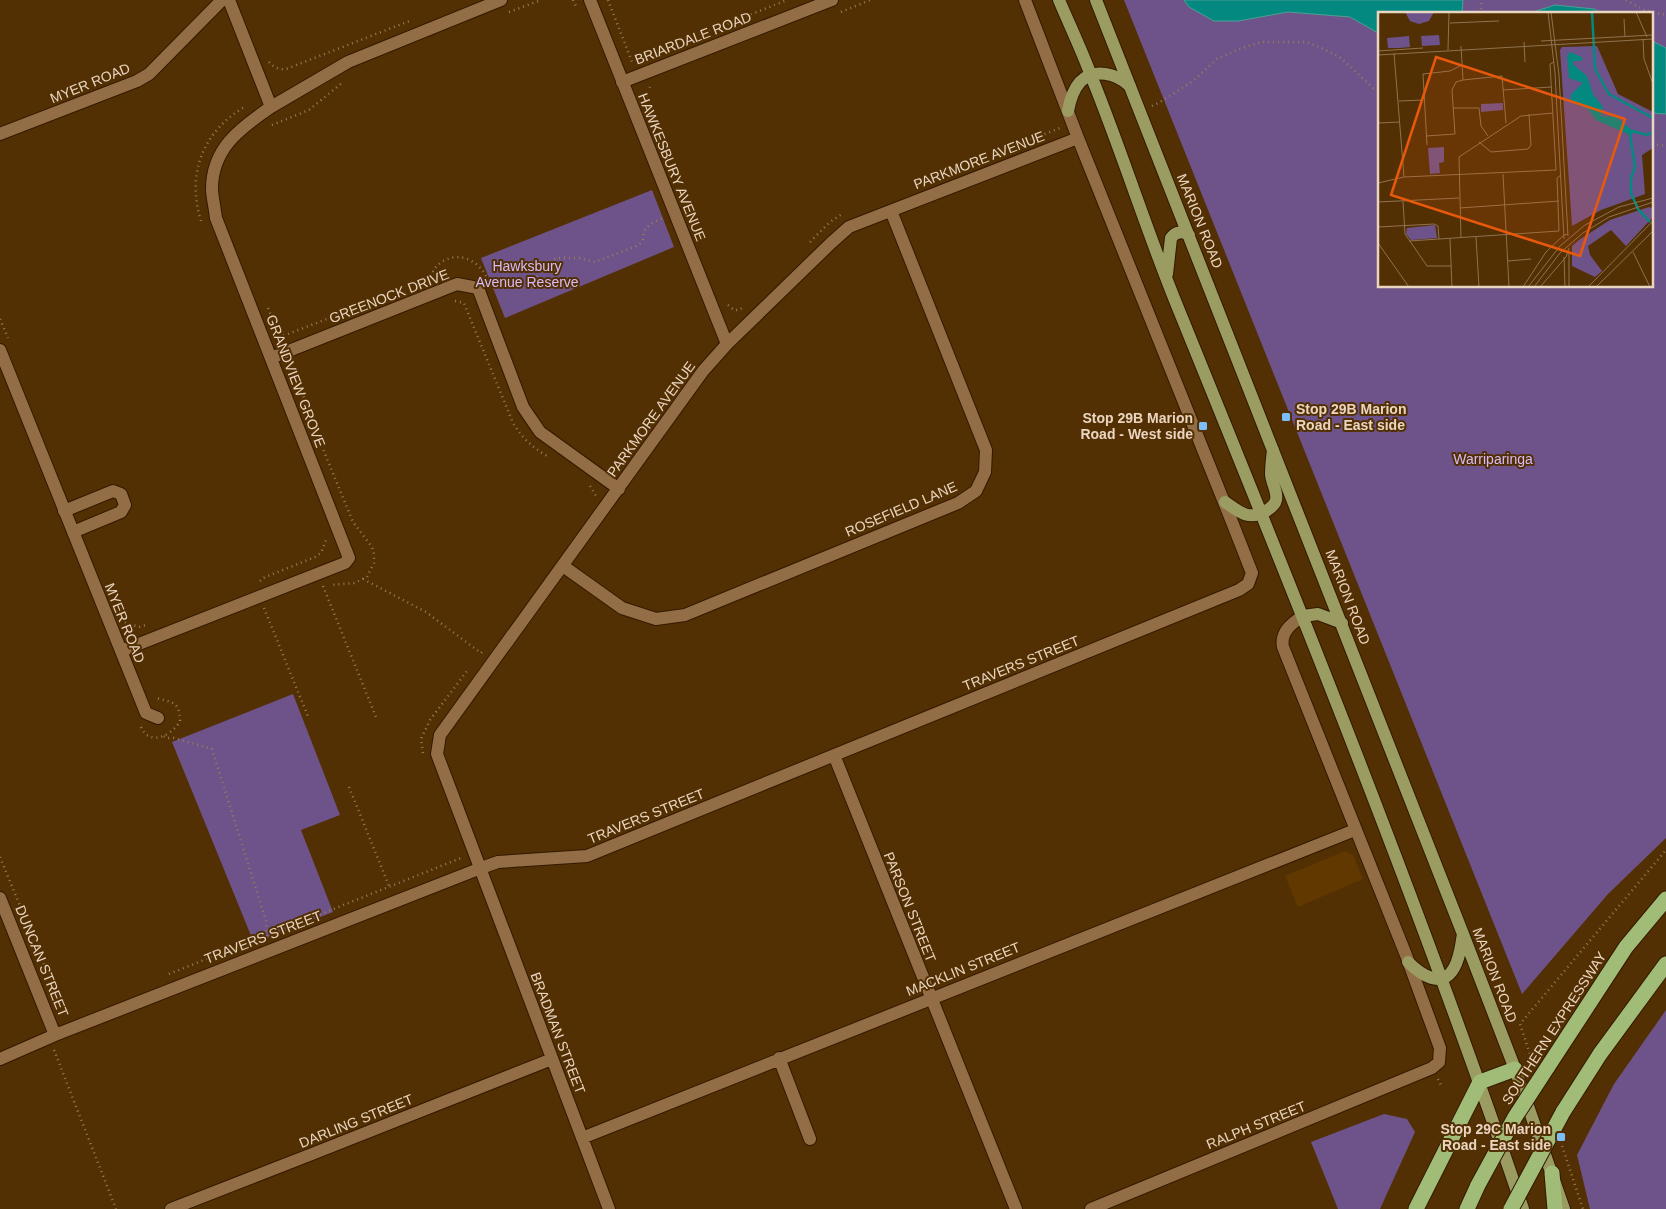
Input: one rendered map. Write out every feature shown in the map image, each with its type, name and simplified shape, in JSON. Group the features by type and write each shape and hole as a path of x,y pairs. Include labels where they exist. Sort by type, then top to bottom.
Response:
{"highway":[{"name":"SOUTHERN EXPRESSWAY","path":"1467,1209 1515,1116 1626,947 1666,899"},
{"path":"1511,1209 1562,1112 1616,1031 1666,964"},
{"path":"1416,1209 1480,1082 1515,1069"},
{"path":"1552,1174 1555,1209"}],"main road":[{"path":"1058,0 1092,76 1166,279 1303,616 1442,978 1523,1209"},
{"name":"MARION ROAD","path":"1096,0 1463,934 1515,1069 1564,1209"},
{"path":"1068,111 1072,96 1083,79 1111,74 1130,86"},
{"path":"1166,279 1171,238 1181,232 1189,235"},
{"path":"1225,502 1245,515 1250,516 1262,513 1272,507 1276,502 1277,496 1271,475 1273,448"},
{"path":"1303,616 1318,614 1342,623"},
{"path":"1408,962 1425,976 1436,979 1448,975 1454,968 1463,934"}],"street":[{"name":"MYER ROAD","path":"0,134 137,81 149,74 222,0"},
{"path":"229,0 271,107"},
{"name":"GRANDVIEW GROVE","path":"120,651 345,563 349,558 216,218 212,192 214,168 224,147 244,125 348,62 502,0"},
{"name":"HAWKESBURY AVENUE","path":"590,0 727,344"},
{"name":"BRIARDALE ROAD","path":"622,82 832,0"},
{"path":"1025,0 1078,138 1225,502"},
{"name":"PARKMORE AVENUE","path":"480,868 437,754 440,735 703,371 727,344 831,243 849,228 1078,138"},
{"name":"ROSEFIELD LANE","path":"563,566 622,608 656,619 685,615 958,503 976,492 986,472 986,450 891,211"},
{"name":"GREENOCK DRIVE","path":"271,358 457,284 478,288 523,407 540,432 619,489"},
{"name":"MYER ROAD","path":"0,350 4,372 73,532 146,713 158,718"},
{"path":"64,511 113,491 121,494 125,505 121,512 73,532"},
{"name":"TRAVERS STREET","path":"0,1059 52,1036 480,868 498,862 587,856 1239,590 1248,584 1252,573 1225,502"},
{"path":"1303,616 1285,631 1282,644 1408,962"},
{"name":"PARSON STREET","path":"834,755 1016,1209"},
{"name":"MACKLIN STREET","path":"582,1138 1355,830"},
{"name":"BRADMAN STREET","path":"480,868 609,1209"},
{"name":"DUNCAN STREET","path":"0,898 52,1036"},
{"name":"RALPH STREET","path":"1091,1209 1432,1068 1438,1062 1440,1048 1408,962"},
{"name":"DARLING STREET","path":"171,1209 552,1058"},
{"path":"779,1058 810,1139"}],"path":[{"path":"506,14 541,0"},
{"path":"608,0 632,62 788,0"},
{"path":"1626,0 1644,10 1653,12"},
{"path":"266,54 273,66 281,70 286,69 419,17"},
{"path":"1140,110 1160,102 1193,81 1217,59 1239,49 1262,42 1308,42 1341,58 1373,88 1378,90"},
{"path":"270,126 309,110 344,82"},
{"path":"647,102 646,96 650,87"},
{"path":"202,223 196,184 203,149 212,135 227,120 252,102"},
{"path":"1004,150 1062,126"},
{"path":"807,245 837,216 850,211"},
{"path":"493,288 537,276 545,266 556,258 579,258 595,262 639,245 643,240 642,233 645,228 663,218"},
{"path":"421,282 429,279 437,265 443,261 462,257 482,267 496,296"},
{"path":"724,296 728,306 734,310 740,310 745,305"},
{"path":"450,302 460,301 464,303 513,423 520,435 534,448 548,456"},
{"path":"266,303 280,337 335,316"},
{"path":"732,316 734,310"},
{"path":"0,319 9,340"},
{"path":"300,363 292,366 309,413"},
{"path":"312,422 353,522 372,547 374,554 374,563 367,577 354,583 317,588"},
{"path":"588,483 596,495 591,502"},
{"path":"258,582 316,557 324,548 326,533"},
{"path":"363,579 426,612 481,653 485,647"},
{"path":"323,586 376,717"},
{"path":"256,610 263,607 308,719"},
{"path":"121,619 138,627 148,624"},
{"path":"424,759 421,739 430,720 469,668"},
{"path":"152,695 174,703 178,708 180,721 176,727 164,736"},
{"path":"140,724 143,732 148,736 174,738 212,749 266,921 267,936"},
{"path":"349,786 389,886"},
{"path":"1520,1024 1666,850"},
{"path":"303,921 461,858 463,854"},
{"path":"0,857 64,1012 67,1014 73,1013"},
{"path":"162,977 258,939"},
{"path":"52,1036 116,1209"}],"shaded area":[{"path":"1345,851 1353,855 1363,879 1298,907 1285,876"}],"green space":[{"name":"Warriparinga","path":"1124,0 1666,0 1666,838 1608,894 1522,994"},
{"name":"Hawksbury Avenue Reserve","path":"652,190 674,247 505,318 481,258"},
{"path":"293,694 340,815 301,830 333,912 254,943 172,742"},
{"path":"1666,1010 1666,1209 1590,1209 1577,1155 1614,1084"},
{"path":"1384,1114 1407,1119 1415,1132 1380,1209 1338,1209 1311,1142"}],"water":[{"path":"1184,0 1463,0 1462,12 1378,12 1378,33 1350,17 1288,12 1238,21 1214,21 1189,7"},
{"path":"1555,5 1594,9 1599,12 1533,12"},
{"path":"1654,42 1666,48 1666,114 1654,113"}],"place":[{"name":"Stop 29B Marion Road - East side","path":"1286,417"},
{"name":"Stop 29B Marion Road - West side","path":"1203,426"},
{"name":"Stop 29C Marion Road - East side","path":"1561,1137"}]}
